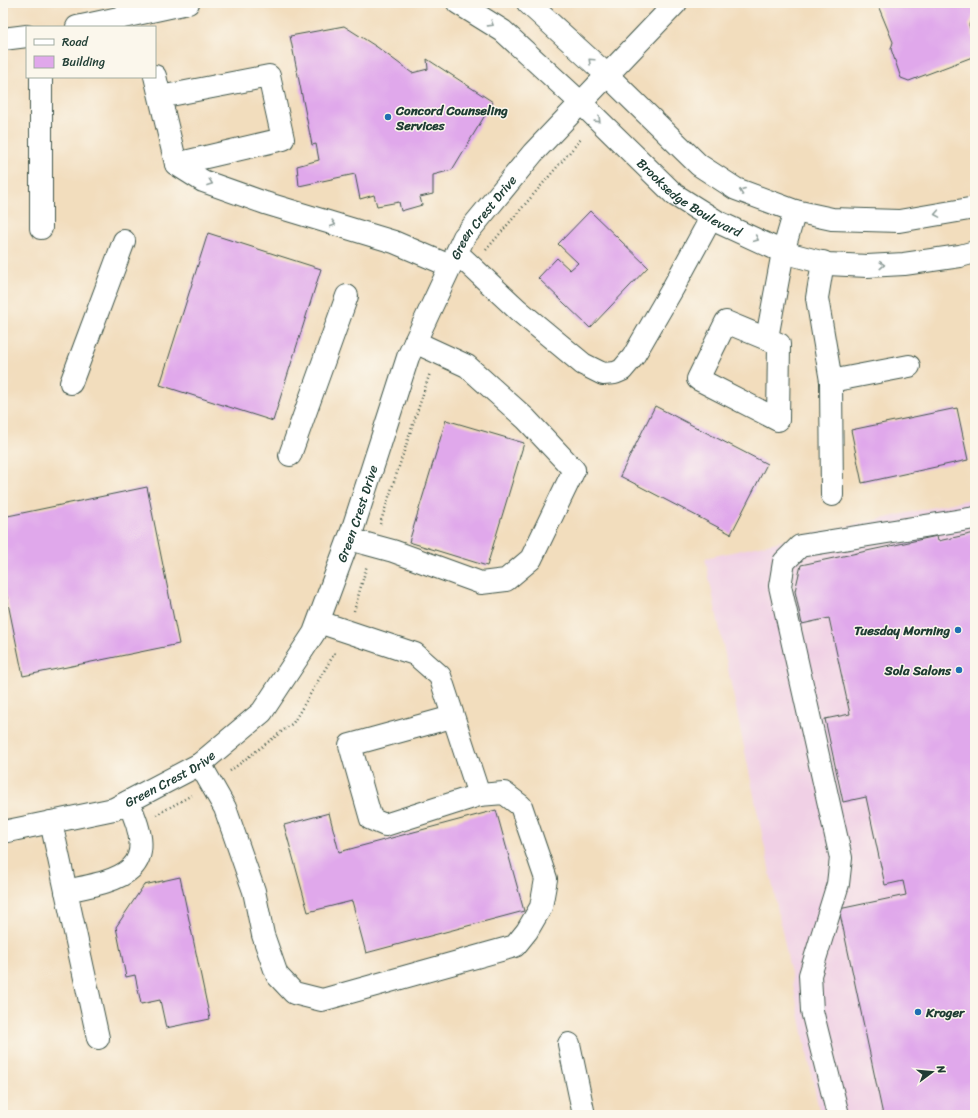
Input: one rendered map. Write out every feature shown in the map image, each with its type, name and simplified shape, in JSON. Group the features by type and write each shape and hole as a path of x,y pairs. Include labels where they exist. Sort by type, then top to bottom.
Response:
{"street":[{"path":"82,26 146,14 188,3"},
{"name":"Brooksedge Boulevard","path":"458,3 503,32 581,103 676,195 711,218 783,252 828,264 867,266 904,264 960,256 975,252"},
{"path":"528,3 607,75 699,165 736,189 795,211 832,219 900,221 975,208"},
{"name":"Green Crest Drive","path":"3,832 114,809 200,764 262,712 314,633 349,539 408,357 464,237 533,153 673,4"},
{"path":"3,39 26,36"},
{"path":"160,97 269,76 283,139 176,164"},
{"path":"41,78 41,228"},
{"path":"155,78 176,164 203,181 265,203 394,242 434,258 453,259 583,364 603,374 615,373 622,370 633,357 711,218"},
{"path":"767,338 783,252 795,211"},
{"path":"71,383 124,242"},
{"path":"823,262 817,298 831,381 832,495"},
{"path":"290,455 347,296"},
{"path":"726,322 767,338 779,344 778,420 698,379 726,322"},
{"path":"349,539 393,551 481,583 506,580 531,559 574,470 526,419 467,366 415,342"},
{"path":"831,381 909,366"},
{"path":"838,1115 812,1011 810,974 838,884 840,858 780,586 784,562 800,546 975,518"},
{"path":"318,622 415,654 440,676 452,717 479,795"},
{"path":"200,764 225,808 254,891 263,935 276,975 294,993 322,1000 515,946 527,931 541,907 546,879 521,806 504,792 479,795 385,825 371,819 350,746 452,717"},
{"path":"66,891 100,884 118,878 129,871 136,862 140,852 140,836 138,825 128,802"},
{"path":"51,822 98,1038"},
{"path":"569,1044 584,1115"}],"shaded area":[{"path":"975,498 975,1115 820,1115 705,558"}],"building":[{"path":"872,3 975,3 975,12 969,25 975,41 975,56 909,81 901,78 891,49 893,42 879,8"},
{"path":"344,26 377,47 412,73 428,69 427,59 493,102 452,170 433,175 433,194 420,197 422,205 401,211 399,202 377,206 374,195 360,199 355,174 299,186 297,166 319,160 316,144 312,145 290,36"},
{"path":"590,211 648,267 590,328 538,278 557,258 570,270 578,263 558,244"},
{"path":"208,233 321,269 273,421 160,385"},
{"path":"655,406 767,464 731,534 620,476"},
{"path":"957,408 968,460 862,483 851,430"},
{"path":"446,420 524,443 487,566 409,542"},
{"path":"147,487 179,644 23,676 3,579 3,517"},
{"path":"975,533 975,1115 883,1115 839,909 906,895 903,881 885,885 866,797 843,802 825,719 850,714 829,618 802,624 795,591 801,565 937,536 938,541"},
{"path":"496,810 524,911 366,953 352,901 308,912 284,825 329,813 339,852"},
{"path":"180,877 210,1019 166,1028 160,1000 141,1004 135,975 126,977 116,927 144,885"}],"place":[{"name":"Concord Counseling Services","path":"388,117"},
{"name":"Tuesday Morning","path":"958,630"},
{"name":"Sola Salons","path":"959,670"},
{"name":"Kroger","path":"918,1012"}]}
